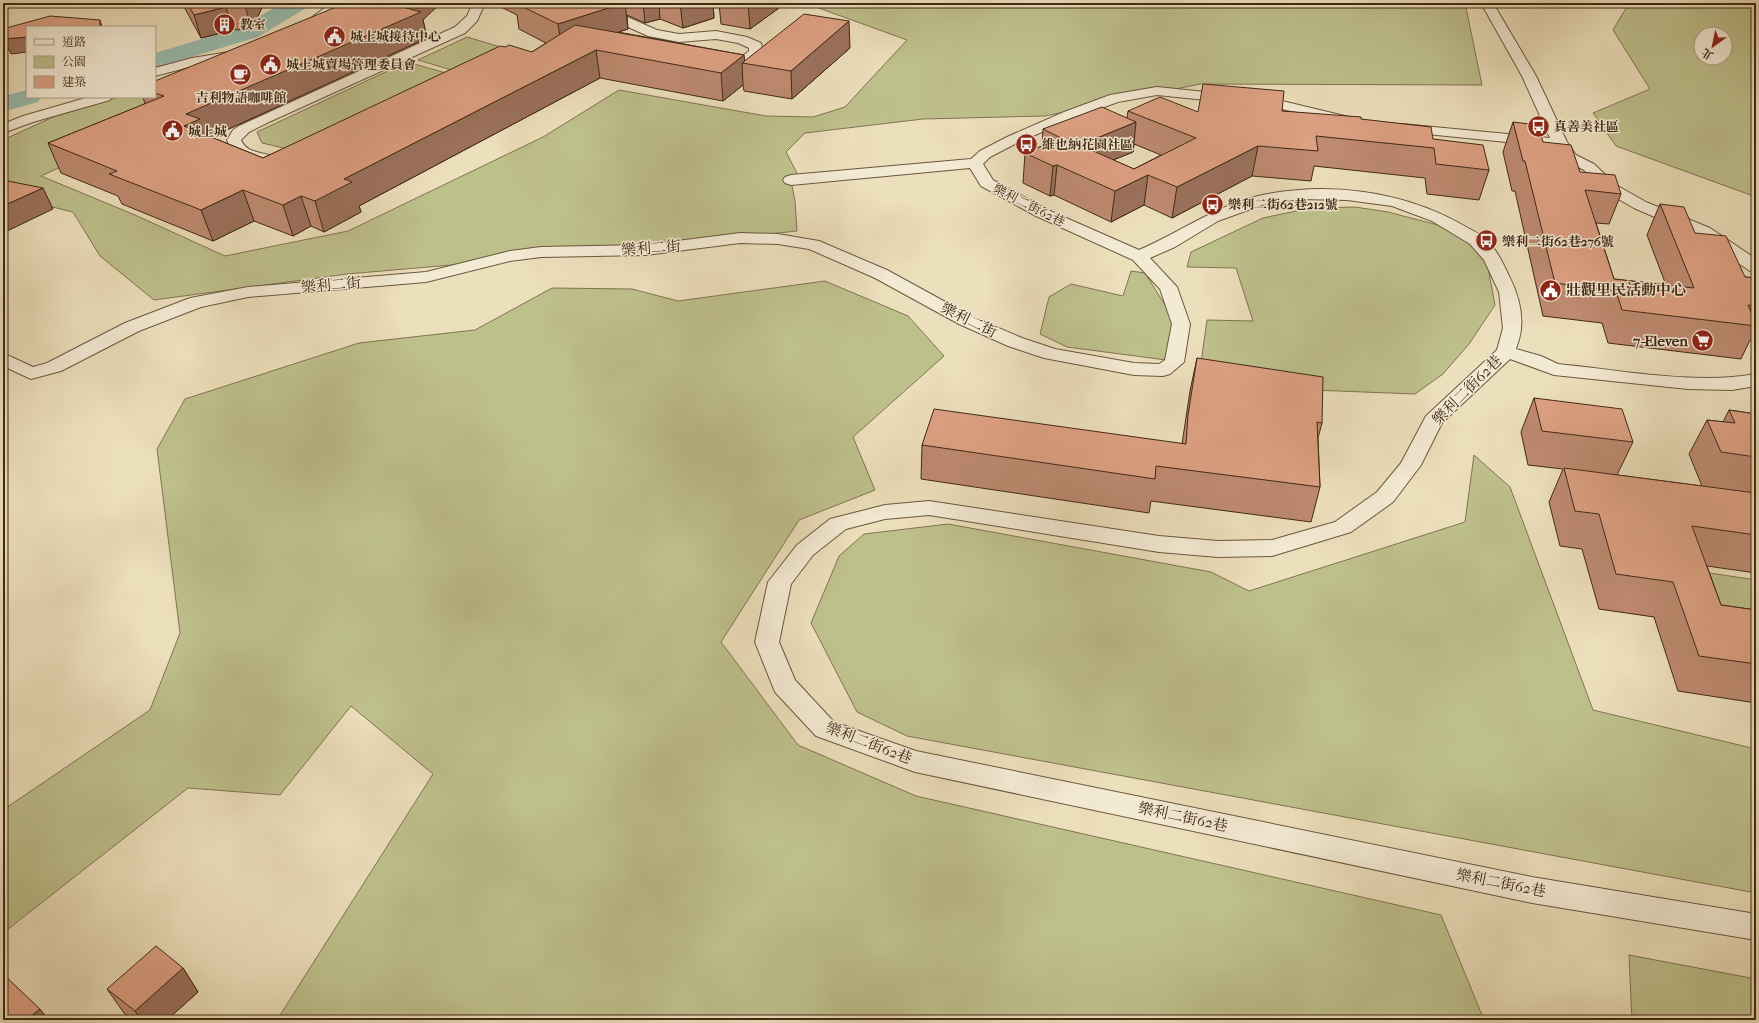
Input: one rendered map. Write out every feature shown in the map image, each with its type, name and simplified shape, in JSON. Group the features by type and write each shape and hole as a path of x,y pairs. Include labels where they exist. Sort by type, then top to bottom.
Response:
{"street":[{"path":"298,32 339,3"},
{"path":"280,160 249,155 240,151 235,146 234,140 244,129 460,30 473,18 479,3"},
{"path":"585,3 653,33 679,38 716,36 742,40 756,46 756,52 740,64 721,69 706,66"},
{"path":"1487,3 1529,76 1560,143 1571,158 1588,167 1610,188 1640,205 1704,232 1756,282"},
{"path":"156,72 192,62 248,52 204,69 156,83"},
{"path":"791,180 976,163 985,154 1005,143 1069,115 1115,98 1157,91 1274,103 1358,122"},
{"path":"3,117 65,98"},
{"path":"3,129 28,119 102,98"},
{"path":"1388,126 1560,143"},
{"name":"樂利二街62巷","path":"976,163 987,183 1042,213 1139,256 1169,243 1212,218 1259,201 1300,194 1347,195 1395,202 1438,218 1476,240 1492,258 1508,292 1512,328 1506,352 1433,420 1410,465 1385,497 1343,527 1272,548 1218,549 1159,544 929,508 885,512 838,524 805,550 780,582 767,642 784,685 825,730 915,761 1532,890 1756,927"},
{"name":"樂利二街","path":"3,359 31,373 54,367 132,327 196,302 248,292 426,277 510,256 541,252 646,250 740,238 778,239 814,245 881,274 965,320 1008,339 1050,354 1134,368 1162,370 1174,362 1181,324 1168,287 1139,256"},
{"path":"1724,252 1756,267"},
{"name":"樂利二街62巷","path":"1506,352 1534,360 1554,369 1688,383 1732,384 1756,380"},
{"name":"樂利二街62巷","path":"1534,360 1556,359 1694,374 1723,373 1756,366"}],"green space":[{"path":"805,3 1465,3 1482,85 1200,84 1045,116 923,119 805,133 786,152 799,177 791,181 795,201 797,231 569,255 347,274 154,300 100,256 73,212 3,195 3,140 53,117 116,98 156,98 156,96 169,88 137,132 41,176 135,215 225,256 348,231 543,137 619,90 766,116 813,117 845,107 907,40"},
{"path":"1629,3 1756,3 1756,197 1616,146 1593,113 1650,89 1613,30"},
{"path":"467,37 514,51 465,74 418,60"},
{"path":"407,62 457,76 288,149 262,143 257,132"},
{"path":"1355,207 1388,212 1438,225 1485,252 1495,305 1469,344 1443,374 1415,394 1286,389 1201,363 1207,320 1253,321 1236,268 1187,267 1191,252 1263,218 1310,208"},
{"path":"1131,271 1145,273 1170,313 1174,342 1166,360 1067,347 1040,334 1049,297 1071,284 1123,296"},
{"path":"825,281 908,316 944,356 853,437 875,490 799,520 721,642 798,745 916,796 1441,915 1484,1020 277,1020 433,774 351,706 280,795 188,788 3,933 3,810 150,710 180,633 157,449 185,399 359,343 475,330 552,288 632,289 678,301"},
{"path":"1474,455 1510,487 1593,710 1756,749 1756,893 907,736 857,712 811,623 839,556 864,534 948,524 1211,572 1249,591 1465,522"},
{"path":"1650,564 1756,580 1756,632"},
{"path":"1629,955 1756,979 1756,1020 1632,1020"}],"building":[{"path":"187,3 246,3 245,6 226,7 194,15"},
{"path":"346,3 399,3 395,5 421,12 186,114 200,119 184,126 263,158 500,46 505,47 509,45 532,52 575,25 744,55 721,73 596,50 344,179 352,182 315,201 301,196 283,205 243,190 201,210 109,174 117,171 48,143 164,96 156,93 156,81"},
{"path":"515,3 624,3 558,24"},
{"path":"804,14 849,21 791,71 742,63"},
{"path":"50,16 100,20 100,26 26,26 26,37 4,39 3,29"},
{"path":"1203,84 1284,91 1282,111 1361,117 1361,119 1431,127 1433,139 1483,145 1489,170 1436,164 1434,148 1316,136 1318,151 1258,146 1177,187 1148,175 1115,191 1057,165 1053,166 1025,153 1061,138 1043,129 1102,107 1136,122 1080,145 1134,169 1196,138 1128,111 1160,97 1198,112"},
{"path":"1513,122 1538,125 1543,142 1571,145 1580,172 1615,175 1621,194 1585,190 1614,279 1694,288 1660,204 1684,207 1695,233 1726,236 1745,277 1756,278 1756,306 1748,305 1756,326 1622,310 1616,291 1555,283 1525,161 1523,161"},
{"path":"3,180 43,188 3,206"},
{"path":"1197,358 1323,377 1322,423 1317,422 1320,487 1156,466 1155,479 922,445 934,409 1186,444 1188,415"},
{"path":"1534,398 1622,409 1633,442 1542,431"},
{"path":"1729,410 1756,414 1756,457 1721,452 1707,420 1735,423"},
{"path":"1564,468 1756,493 1756,535 1692,526 1721,605 1756,610 1756,664 1699,656 1673,582 1616,574 1599,514 1575,511"},
{"path":"156,946 183,968 135,1011 107,989"},
{"path":"3,974 40,1009 26,1020 3,1020"}],"waterway":[{"path":"156,61 250,32 298,3"},
{"path":"3,104 26,98"}],"place":[{"name":"教室","path":"224,24"},
{"name":"城上城接待中心","path":"334,36"},
{"name":"城上城賣場管理委員會","path":"270,64"},
{"name":"吉利物語咖啡館","path":"241,75"},
{"name":"真善美社區","path":"1538,126"},
{"name":"城上城","path":"172,131"},
{"name":"維也納花園社區","path":"1027,144"},
{"name":"樂利二街62巷212號","path":"1213,204"},
{"name":"樂利二街62巷276號","path":"1486,241"},
{"name":"壯觀里民活動中心","path":"1551,290"},
{"name":"7-Eleven","path":"1703,341"}]}
